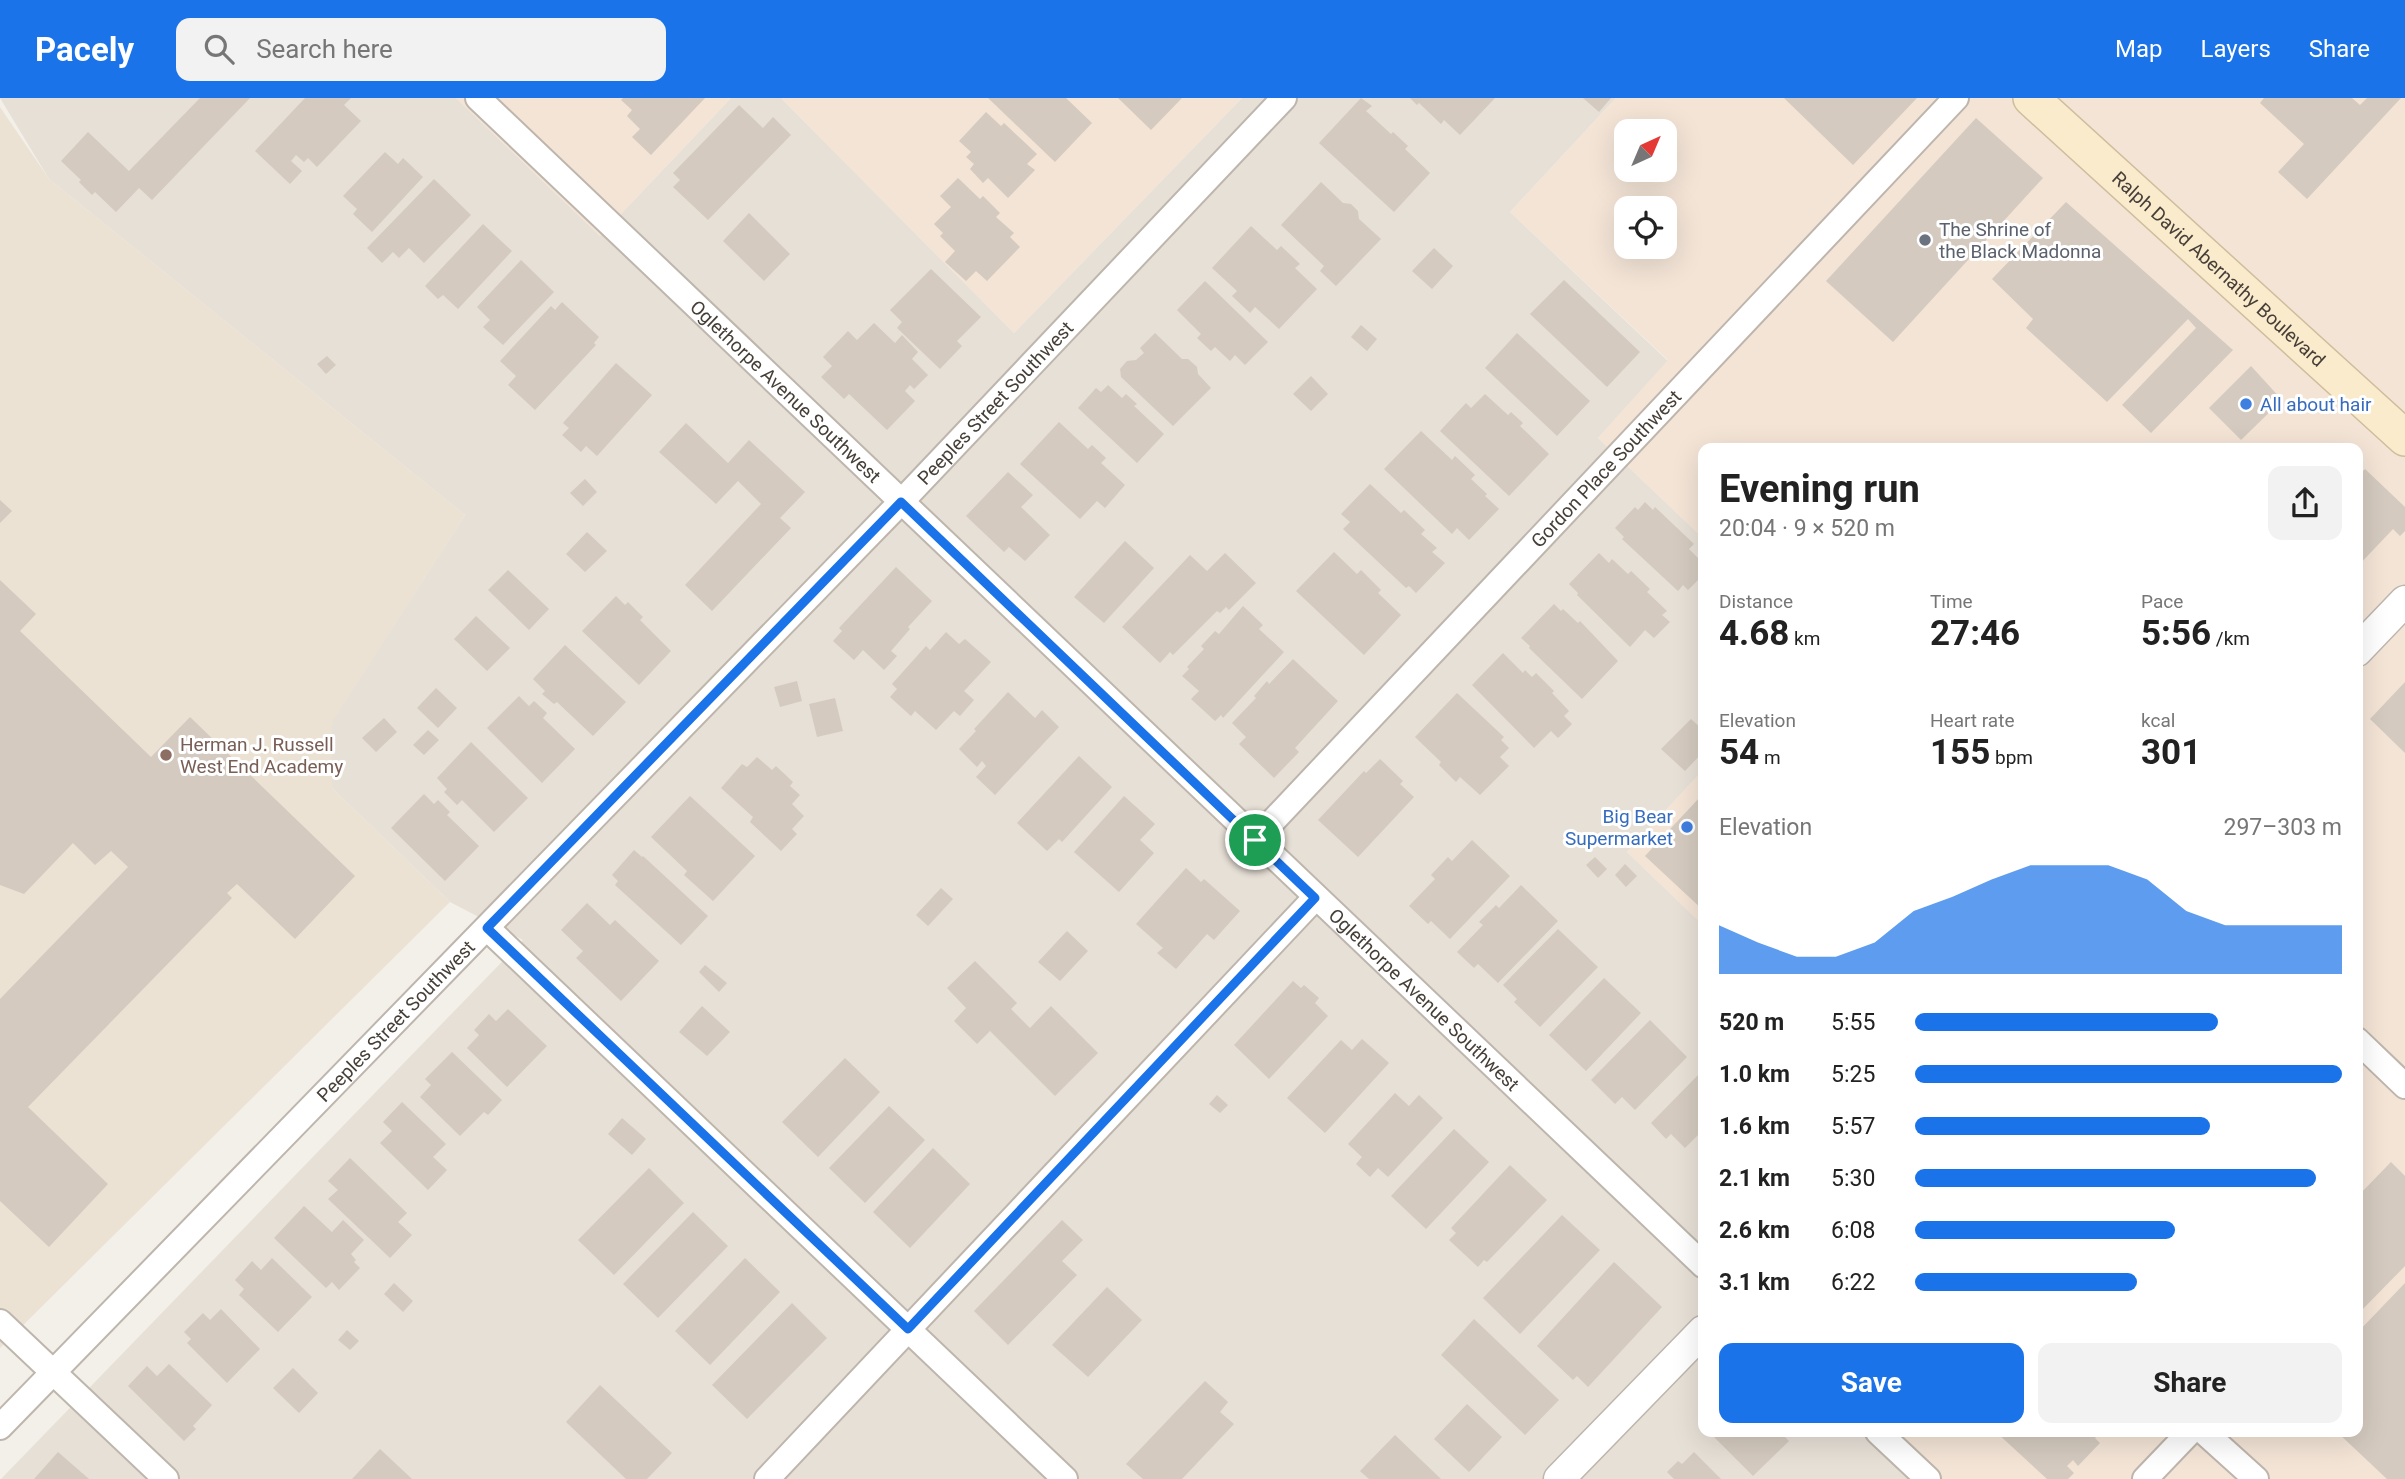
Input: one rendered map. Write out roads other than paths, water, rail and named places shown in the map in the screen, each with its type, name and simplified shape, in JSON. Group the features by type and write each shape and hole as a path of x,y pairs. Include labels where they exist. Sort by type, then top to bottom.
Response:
{"main road":[{"name":"Ralph David Abernathy Boulevard","path":"2031,98 2405,438"}],"street":[{"name":"Oglethorpe Avenue Southwest","path":"478,98 1698,1260"},
{"name":"Peeples Street Southwest","path":"0,1427 901,502 1284,98"},
{"name":"Gordon Place Southwest","path":"1255,840 1956,98"},
{"path":"2363,645 2405,601"},
{"path":"767,1479 1315,898"},
{"path":"487,928 1065,1479"},
{"path":"2363,1046 2405,1086"},
{"path":"0,1322 166,1479"},
{"path":"1559,1479 1698,1336"},
{"path":"1883,1437 1928,1479"},
{"path":"2145,1479 2185,1437"},
{"path":"2210,1437 2256,1479"}],"place":[{"name":"The Shrine of the Black Madonna","path":"1925,240"},
{"name":"All about hair","path":"2246,404"},
{"name":"Herman J. Russell West End Academy","path":"166,755"},
{"name":"Big Bear Supermarket","path":"1687,827"}]}
